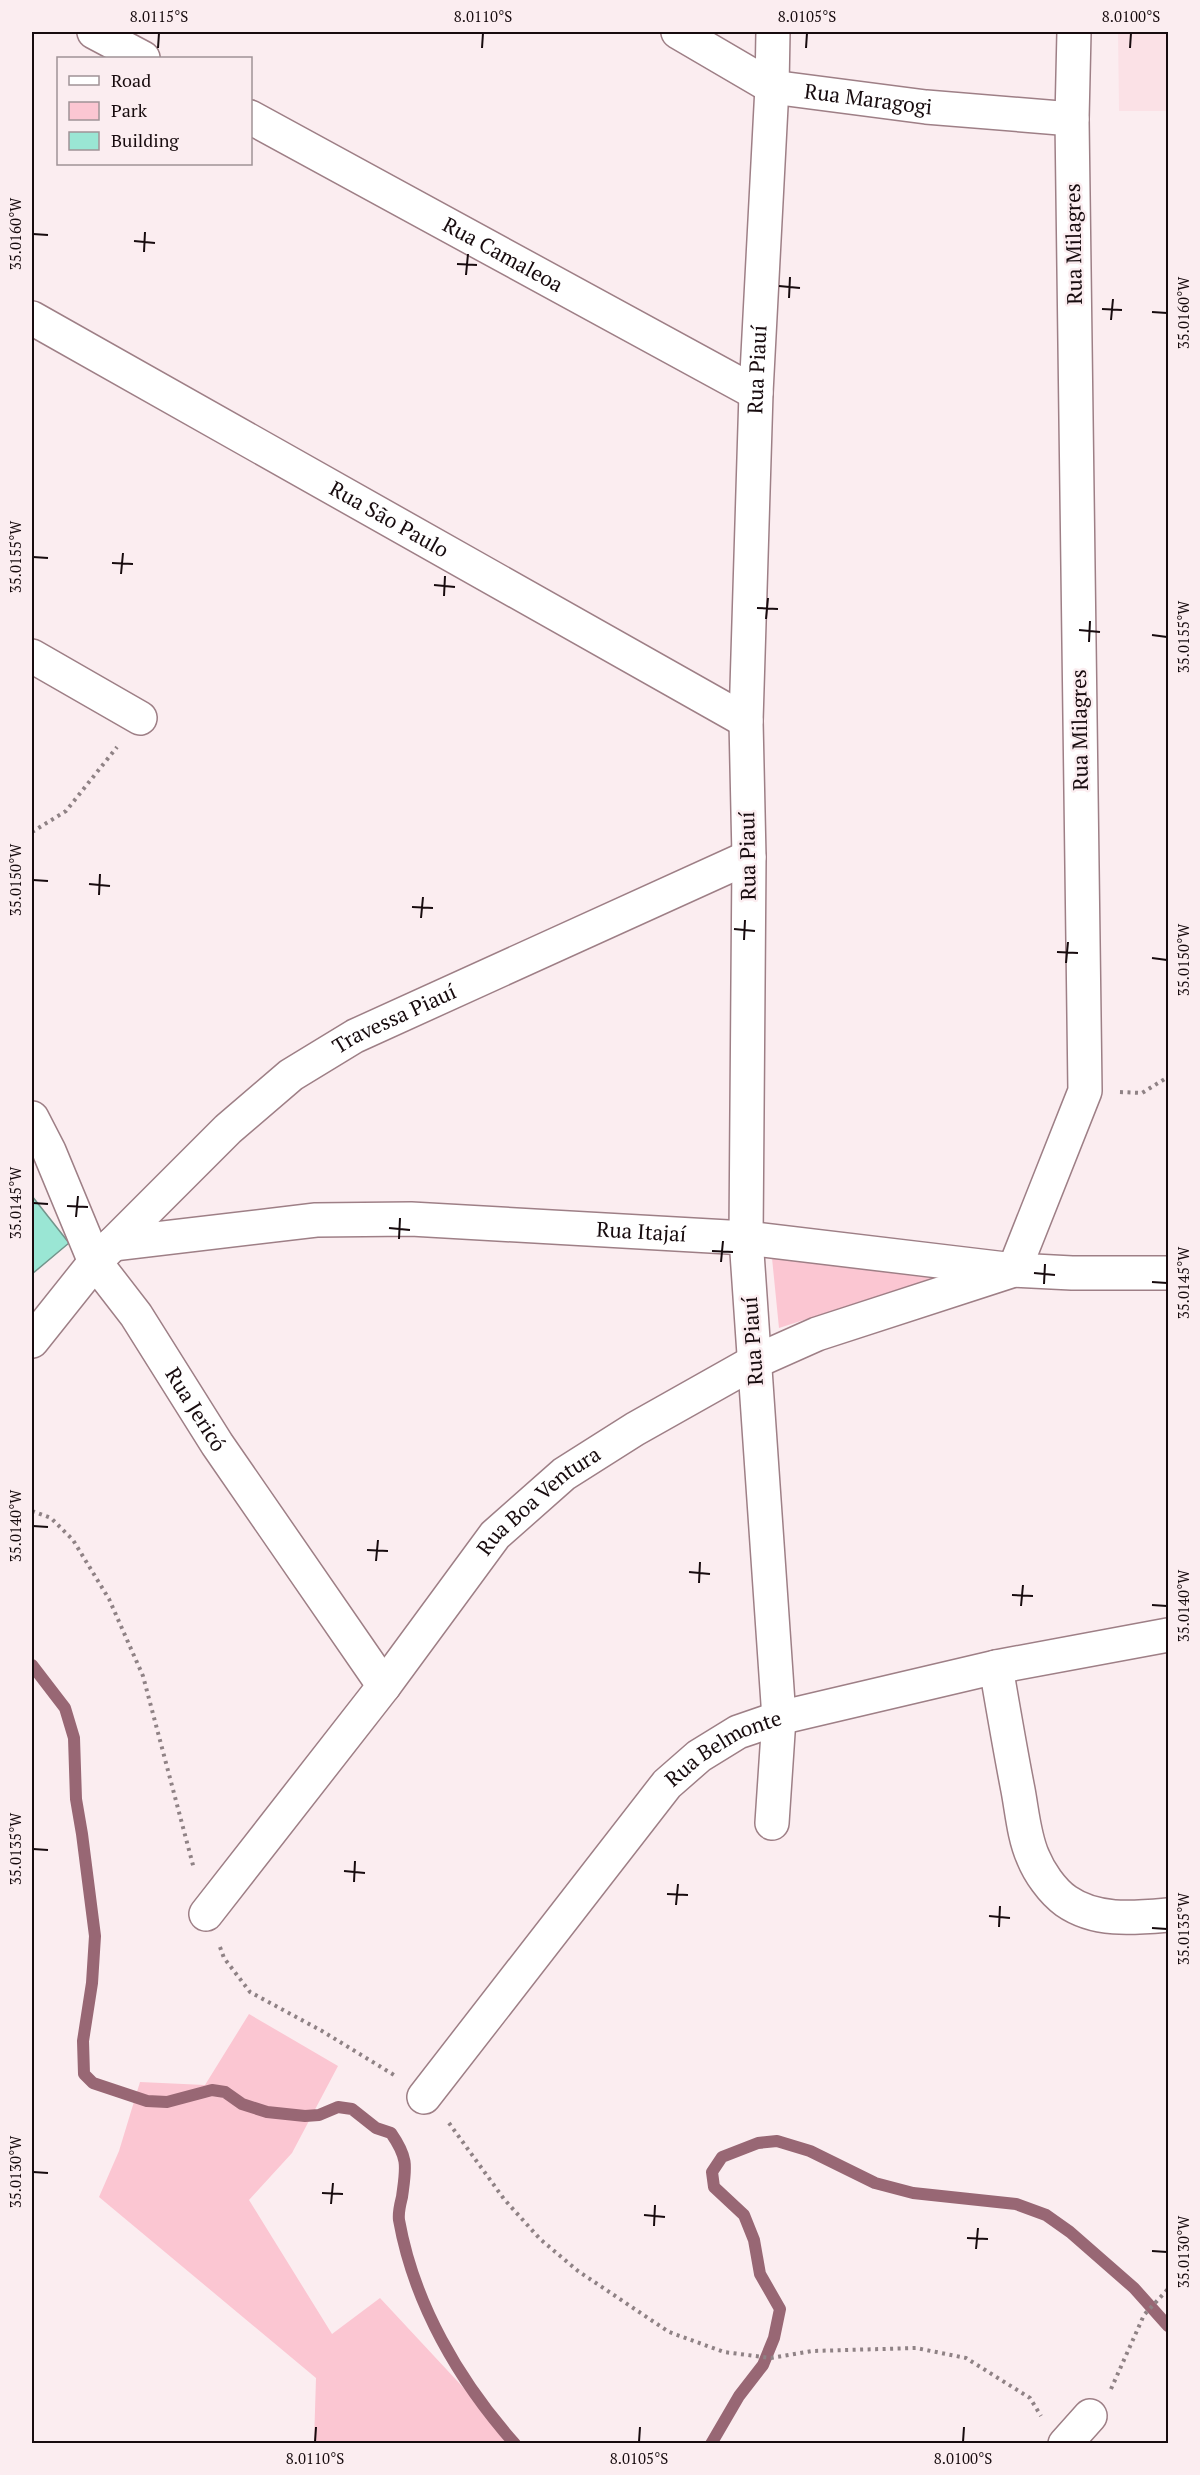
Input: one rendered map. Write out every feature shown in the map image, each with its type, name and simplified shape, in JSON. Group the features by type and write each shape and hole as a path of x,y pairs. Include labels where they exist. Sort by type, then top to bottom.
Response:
{"street":[{"path":"94,32 141,57"},
{"name":"Rua Maragogi","path":"678,32 772,87 926,107 1072,119"},
{"name":"Rua Piauí","path":"772,1823 779,1718 746,1238 749,857 746,721 756,393 773,32"},
{"name":"Rua Milagres","path":"1014,1270 1085,1091 1072,119 1074,32"},
{"name":"Rua Camaleoa","path":"252,118 756,393"},
{"name":"Rua São Paulo","path":"32,318 746,721"},
{"path":"32,656 140,718"},
{"name":"Travessa Piauí","path":"104,1253 228,1129 291,1075 346,1041 749,857"},
{"name":"Rua Jericó","path":"32,1118 136,1315 217,1444 384,1686"},
{"name":"Rua Itajaí","path":"104,1253 316,1220 387,1219 746,1238 1014,1270 1072,1273 1168,1273"},
{"path":"32,1341 104,1253"},
{"name":"Rua Boa Ventura","path":"206,1914 384,1686 495,1535 564,1474 635,1430 754,1362 818,1334 1014,1270"},
{"name":"Rua Belmonte","path":"424,2097 667,1785 699,1756 738,1732 779,1718 996,1667 1168,1635"},
{"path":"996,1667 1024,1825 1032,1857 1049,1884 1065,1900 1103,1916 1126,1918 1168,1915"},
{"path":"1055,2434 1090,2416"}],"path":[{"path":"32,832 66,812 140,718"},
{"path":"1085,1091 1142,1093 1168,1077"},
{"path":"32,1511 51,1518 73,1540 109,1599 143,1676 206,1914 224,1958 250,1992 382,2066 424,2097 448,2122 504,2199 540,2239 578,2271 669,2332 724,2352 771,2358 812,2351 916,2348 966,2358 1030,2398 1055,2434"},
{"path":"1090,2416 1116,2382 1128,2348 1144,2315 1168,2289"}],"shaded area":[{"path":"1118,32 1168,32 1168,111 1119,111"}],"green space":[{"path":"771,1248 961,1269 779,1328"},
{"path":"249,2014 338,2066 292,2153 249,2200 332,2334 380,2298 501,2428 521,2443 314,2443 316,2378 99,2197 119,2151 140,2082 205,2085"}],"building":[{"path":"32,1196 69,1243 32,1274"}],"waterway":[{"path":"32,1665 65,1708 74,1738 76,1799 95,1936 92,1983 83,2041 84,2074 93,2083 147,2101 167,2102 212,2090 225,2092 242,2104 267,2112 305,2116 319,2115 338,2107 352,2109 376,2128 391,2133 401,2150 405,2164 399,2220 416,2282 442,2340 458,2368 475,2394 515,2444"},
{"path":"711,2444 739,2396 763,2365 774,2338 780,2309 760,2274 754,2240 744,2215 714,2187 712,2172 722,2157 758,2143 777,2141 810,2151 875,2183 913,2193 1016,2204 1046,2215 1070,2232 1134,2288 1168,2326"}]}
